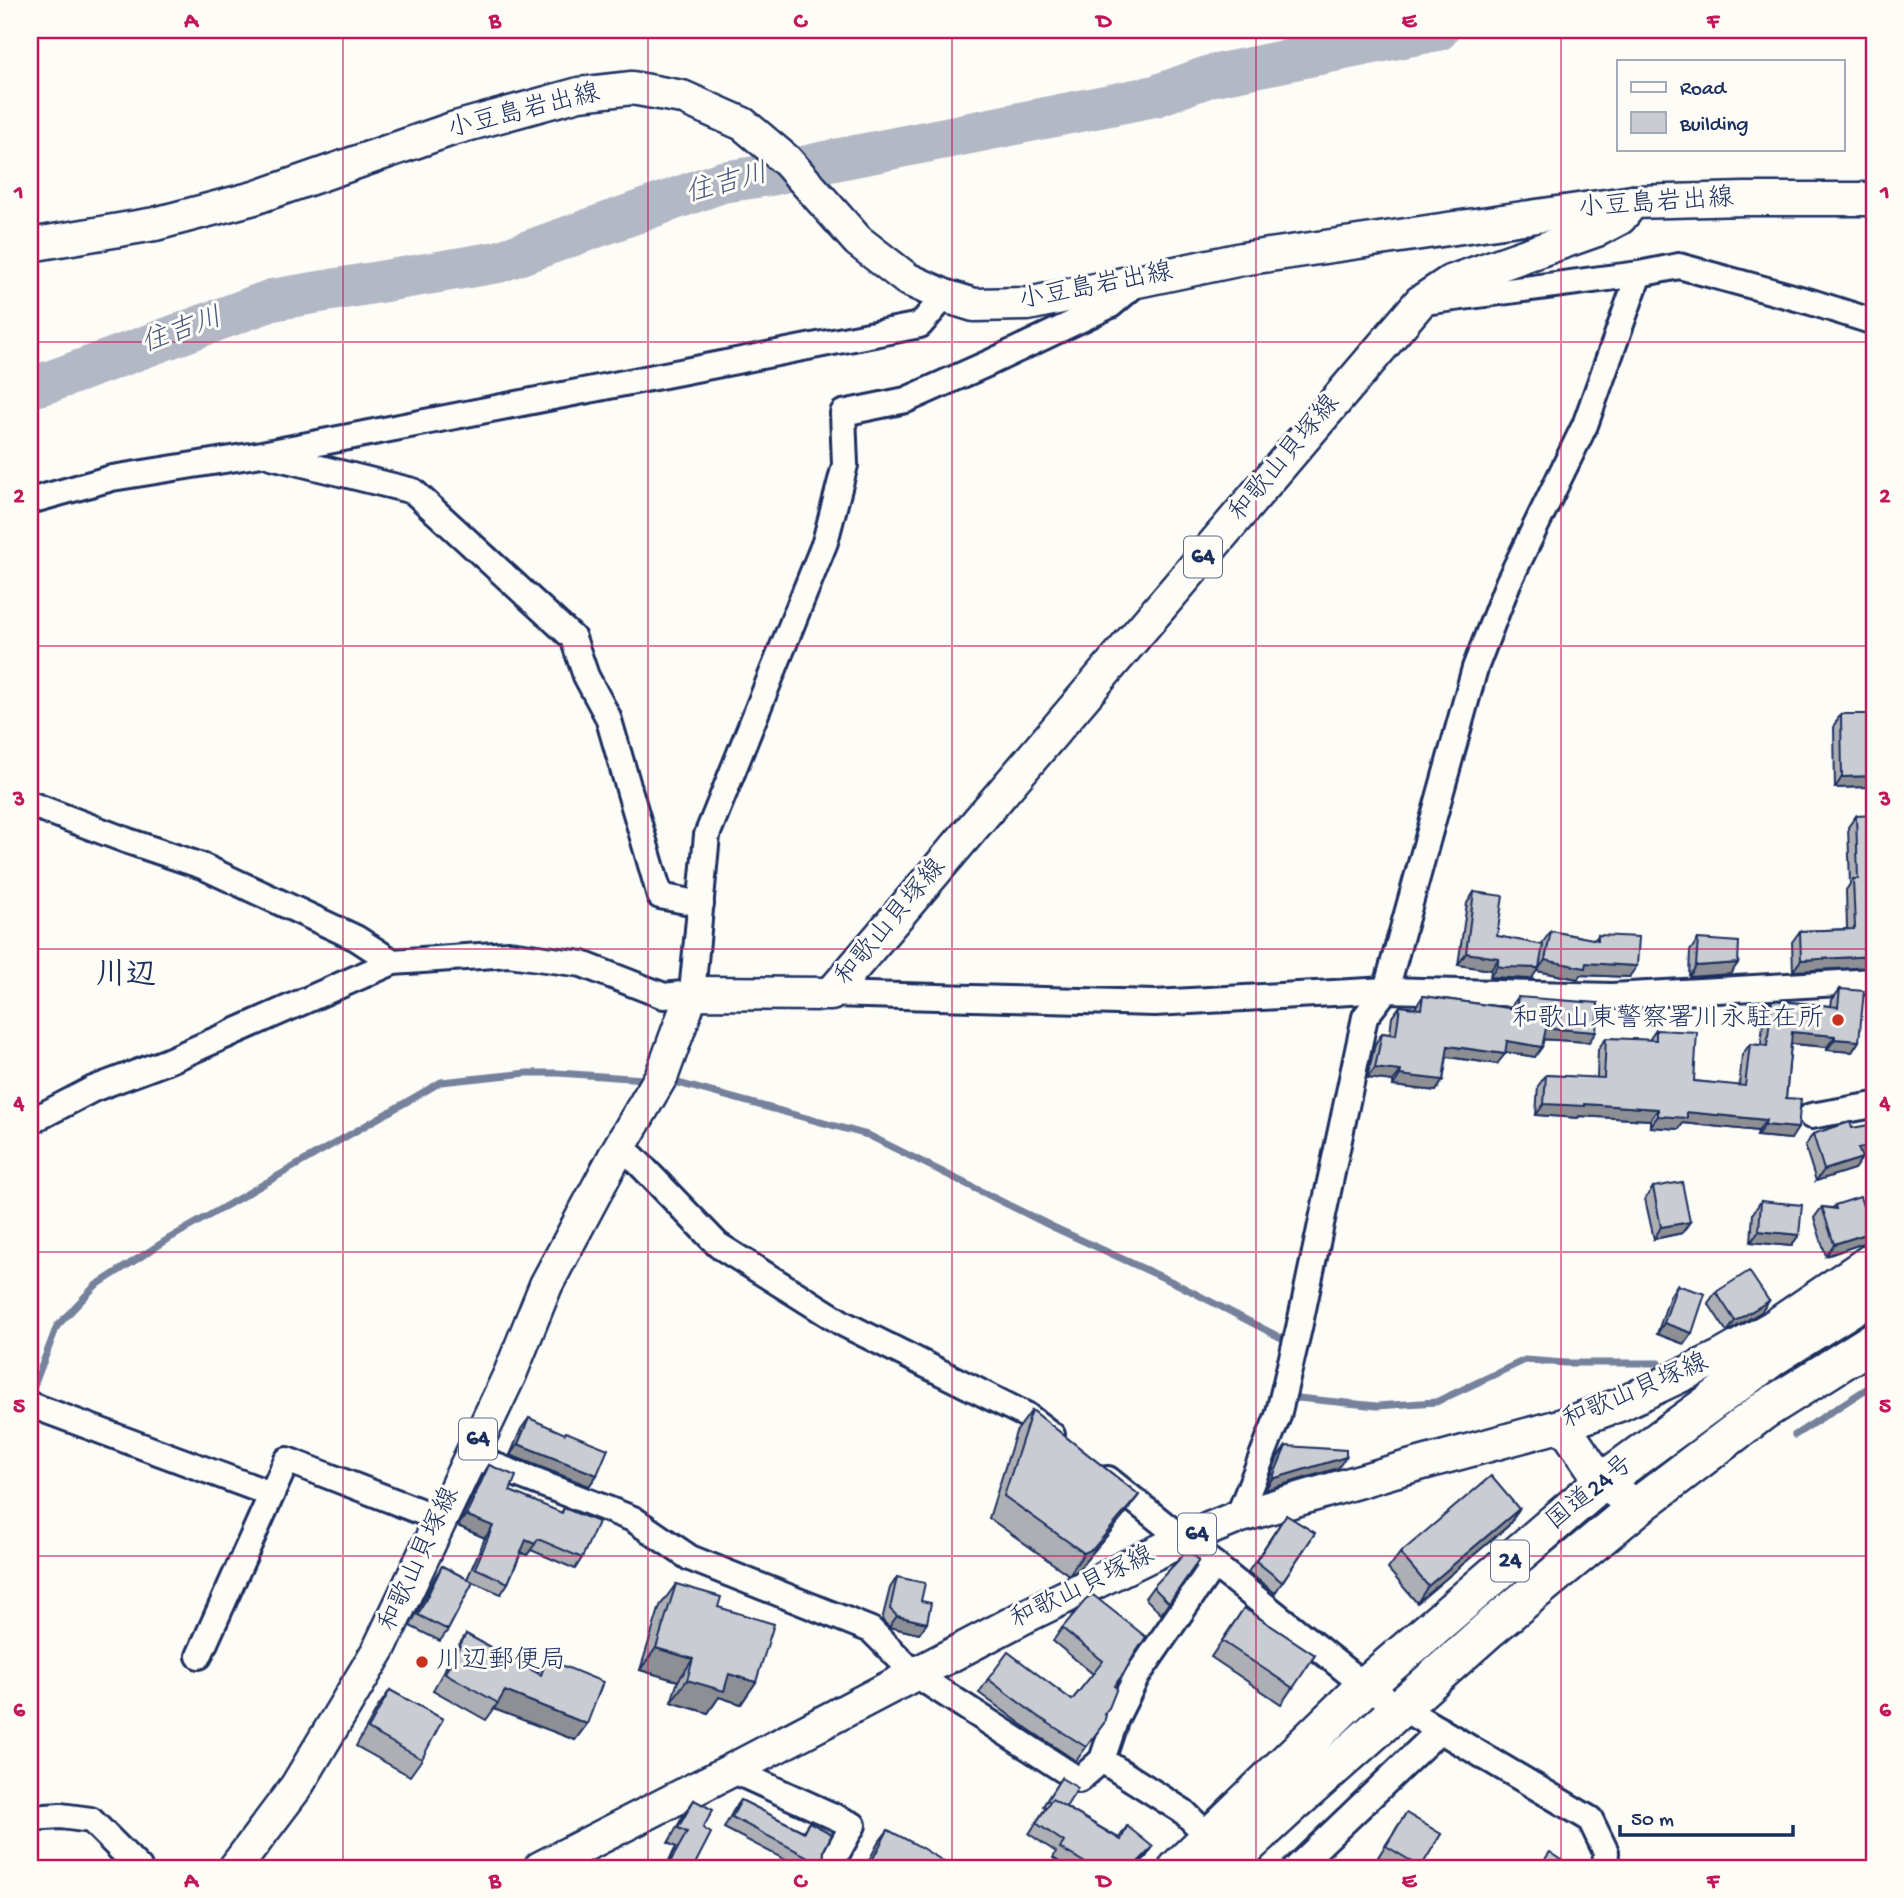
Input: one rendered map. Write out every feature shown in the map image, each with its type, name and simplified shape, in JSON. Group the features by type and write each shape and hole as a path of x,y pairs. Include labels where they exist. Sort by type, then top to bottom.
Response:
{"highway":[{"name":"国道24号","path":"1230,1857 1365,1686 1602,1482 1774,1356 1874,1293"},
{"name":"国道24号","path":"1178,1868 1230,1857 1488,1630 1637,1507 1763,1411 1874,1341"}],"main road":[{"name":"小豆島岩出線","path":"30,245 155,224 254,198 452,129 579,94 632,88 682,97 743,124 788,162 858,241 906,279 944,296 974,305 1028,304 1242,259 1633,202 1874,199"},
{"name":"和歌山貝塚線","path":"235,1868 296,1787 379,1649 510,1374 545,1285 662,1075 692,993 831,994 1420,302 1450,282 1597,230 1620,218 1633,202"},
{"name":"和歌山貝塚線","path":"540,1868 1026,1616 1184,1539 1238,1517 1563,1425 1619,1405 1720,1357 1771,1328 1874,1258"},
{"path":"1563,1425 1602,1482 1637,1507"}],"street":[{"path":"1420,302 1639,274 1679,266 1874,322"},
{"path":"1238,1517 1278,1416 1365,1017 1386,990 1475,667 1508,583 1585,425 1639,274"},
{"path":"30,1122 93,1089 168,1061 393,962 509,954 582,964 664,996 692,993 707,835 825,542 845,465 843,413 905,400 989,363 1111,305 1141,280"},
{"path":"30,500 112,478 262,454 920,325 944,296"},
{"path":"262,454 413,491 573,638 586,676 608,717 660,896 701,904"},
{"path":"30,804 202,866 356,938 393,962"},
{"path":"831,994 1155,1003 1386,990 1612,996 1874,981"},
{"path":"1811,1116 1874,1105"},
{"path":"618,1150 633,1157 718,1245 844,1324 1026,1415 1068,1448"},
{"path":"30,1408 32,1405 271,1494"},
{"path":"470,1456 633,1519 690,1558 871,1630 916,1675 1079,1780 1102,1760 1115,1718 1137,1676 1214,1564"},
{"path":"199,1656 287,1460 440,1519"},
{"path":"1089,1465 1365,1686 1590,1819 1606,1852 1605,1868"},
{"path":"1296,1868 1440,1730"},
{"path":"1102,1760 1184,1812 1230,1857"},
{"path":"732,1770 853,1825 830,1868"},
{"path":"30,1818 61,1816 91,1820 139,1868"}],"building":[{"path":"1841,714 1873,714 1873,776 1842,777"},
{"path":"1874,815 1874,956 1801,960 1800,931 1854,929 1853,879 1858,879 1856,816"},
{"path":"1474,892 1503,896 1497,936 1543,945 1539,968 1497,966 1499,958 1466,953"},
{"path":"1551,931 1598,940 1598,935 1639,937 1637,966 1586,963 1585,968 1545,960"},
{"path":"1698,939 1739,942 1738,963 1696,966"},
{"path":"1840,989 1864,991 1859,1041 1792,1032 1786,1098 1801,1099 1798,1128 1765,1125 1766,1120 1687,1112 1687,1118 1658,1116 1658,1109 1544,1104 1546,1075 1604,1078 1606,1038 1656,1040 1656,1030 1697,1032 1694,1081 1745,1086 1750,1044 1767,1046 1772,1000 1838,1007"},
{"path":"1423,996 1516,1009 1518,997 1598,1003 1596,1032 1546,1028 1542,1047 1507,1041 1505,1054 1448,1046 1443,1080 1400,1075 1401,1071 1375,1068 1382,1033 1396,1035 1400,1006 1421,1009"},
{"path":"1850,1122 1852,1128 1874,1124 1874,1145 1858,1148 1862,1158 1824,1170 1813,1134"},
{"path":"1682,1182 1690,1222 1661,1227 1653,1187"},
{"path":"1860,1197 1872,1232 1834,1244 1822,1207 1836,1209 1835,1205"},
{"path":"1761,1201 1802,1205 1799,1235 1759,1231"},
{"path":"1749,1271 1769,1301 1735,1321 1716,1292"},
{"path":"1677,1285 1705,1294 1692,1333 1664,1323"},
{"path":"1032,1410 1139,1495 1093,1549 1084,1553 1004,1496"},
{"path":"529,1418 608,1449 597,1475 518,1444"},
{"path":"1286,1446 1346,1450 1346,1457 1272,1479"},
{"path":"489,1465 516,1476 510,1491 562,1513 564,1508 598,1522 582,1558 538,1539 535,1544 526,1540 508,1583 475,1568 493,1526 466,1515"},
{"path":"1491,1476 1519,1509 1428,1586 1400,1553"},
{"path":"1286,1515 1315,1533 1282,1582 1256,1561"},
{"path":"1188,1550 1199,1560 1169,1603 1153,1587"},
{"path":"442,1566 473,1582 448,1630 418,1615"},
{"path":"897,1577 925,1583 921,1601 931,1603 927,1623 897,1616 890,1609"},
{"path":"676,1584 721,1597 718,1607 774,1624 756,1682 729,1674 724,1691 687,1680 693,1659 656,1648"},
{"path":"1093,1595 1146,1637 1114,1686 1117,1688 1104,1714 1104,1723 1086,1747 1037,1716 988,1679 1008,1652 1072,1700 1103,1661 1062,1628 1088,1597"},
{"path":"1244,1608 1315,1655 1293,1688 1222,1641"},
{"path":"466,1634 541,1675 547,1659 603,1682 587,1724 505,1691 498,1703 445,1673"},
{"path":"390,1690 443,1719 422,1759 368,1729"},
{"path":"1061,1778 1078,1788 1066,1807 1052,1799 1050,1802 1047,1800"},
{"path":"1052,1799 1121,1840 1127,1826 1153,1847 1132,1868 1094,1868 1060,1848 1064,1842 1036,1823"},
{"path":"694,1800 713,1810 703,1828 711,1833 693,1868 667,1868 687,1832 678,1828"},
{"path":"741,1800 804,1832 809,1822 832,1834 824,1850 823,1865 732,1817"},
{"path":"1406,1813 1441,1834 1421,1867 1386,1846"},
{"path":"888,1830 917,1845 953,1867 868,1868"},
{"path":"1550,1852 1574,1868 1539,1868"}],"waterway":[{"name":"住吉川","path":"30,387 272,300 498,262 722,182 770,175 1155,96 1210,76 1438,30"},
{"path":"32,1391 57,1326 95,1286 170,1238 441,1082 527,1073 644,1079"},
{"path":"675,1082 868,1135 1053,1227 1177,1284 1287,1341 1286,1345"},
{"path":"1288,1397 1377,1406 1436,1402 1525,1360 1565,1363 1659,1363"},
{"path":"1795,1435 1874,1384"}],"place":[{"name":"和歌山東警察署川永駐在所","path":"1838,1020"},
{"name":"川辺郵便局","path":"422,1662"}],"district":[{"name":"川辺","path":"126,977"}]}
